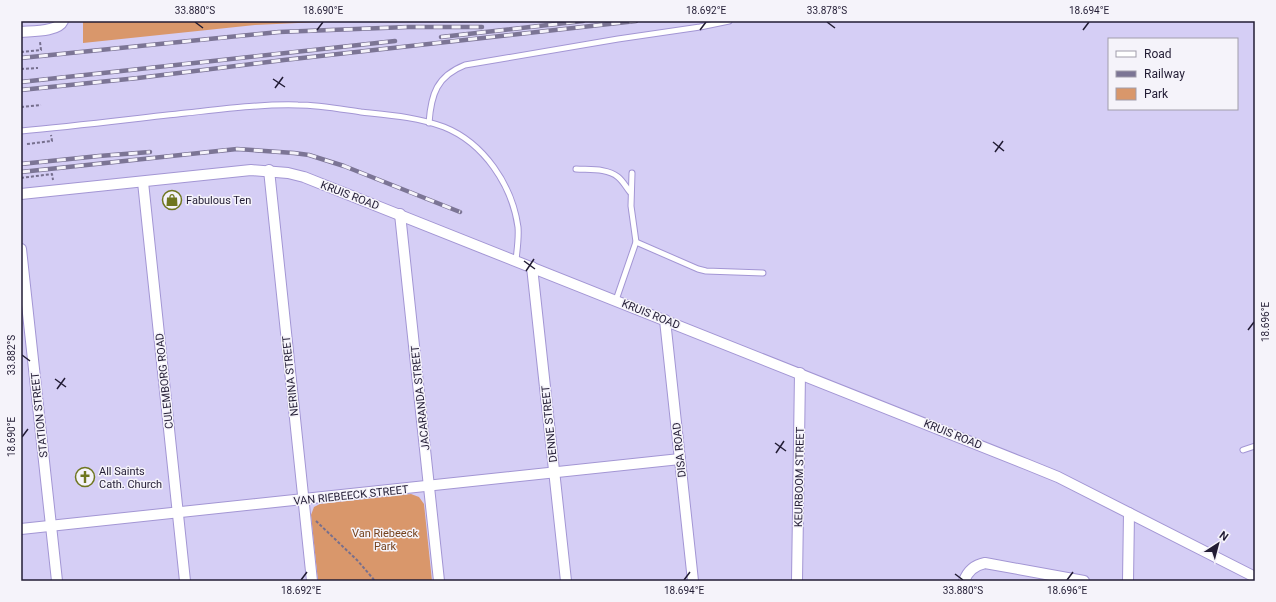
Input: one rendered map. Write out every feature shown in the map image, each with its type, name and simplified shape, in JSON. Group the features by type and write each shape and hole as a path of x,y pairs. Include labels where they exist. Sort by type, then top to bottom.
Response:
{"street":[{"path":"21,32 56,29 63,21"},
{"name":"KRUIS ROAD","path":"21,194 251,170 269,170 304,177 1033,466 1058,477 1255,577"},
{"name":"NERINA STREET","path":"269,170 312,581"},
{"name":"CULEMBORG ROAD","path":"143,182 185,581"},
{"name":"JACARANDA STREET","path":"400,214 439,581"},
{"name":"STATION STREET","path":"21,249 57,581"},
{"name":"DENNE STREET","path":"532,267 566,581"},
{"name":"DISA ROAD","path":"665,320 693,581"},
{"name":"KEURBOOM STREET","path":"797,581 800,373"},
{"name":"VAN RIEBEECK STREET","path":"21,529 680,459"},
{"path":"1128,581 1129,513"},
{"path":"964,581 972,569 978,565 986,563 1084,581"}],"lane":[{"path":"430,123 432,100 441,82 449,73 465,65 618,38 700,27 729,21"},
{"path":"21,131 250,106 299,105 398,116 430,123 444,128 470,142 487,158 494,168 515,211 518,228 516,260"},
{"path":"576,169 606,171 612,173 618,177 630,192"},
{"path":"616,300 636,242 630,192 632,173"},
{"path":"636,242 698,269 706,271 763,274"},
{"path":"1243,450 1255,446"}],"path":[{"path":"21,52 41,50"},
{"path":"21,69 38,68"},
{"path":"21,107 41,105"},
{"path":"27,144 52,141"},
{"path":"21,178 52,174"},
{"path":"305,511 328,531 376,581"}],"green space":[{"path":"83,21 341,21 255,25 83,43"},
{"name":"Van Riebeeck Park","path":"411,494 419,497 424,504 432,581 318,581 311,515 314,507 320,504"}],"railway":[{"path":"441,37 583,21"},
{"path":"21,90 636,21"},
{"path":"21,58 279,32 408,27 482,27"},
{"path":"21,82 395,41"},
{"path":"21,172 237,149 294,153 309,155 344,166 460,212"},
{"path":"21,164 150,152"}],"place":[{"name":"Fabulous Ten","path":"172,200"},
{"name":"All Saints Cath. Church","path":"85,477"}]}
